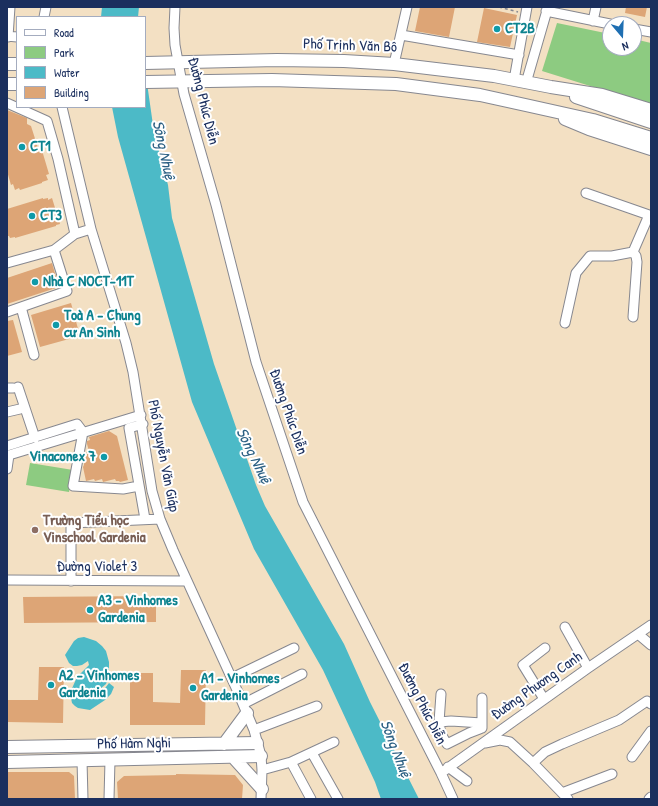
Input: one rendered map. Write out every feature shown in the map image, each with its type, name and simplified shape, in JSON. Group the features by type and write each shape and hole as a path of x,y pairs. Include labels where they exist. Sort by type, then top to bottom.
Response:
{"main road":[{"name":"Phố Trịnh Văn Bô","path":"146,63 277,60 344,61 394,64 514,80 551,88 602,96 651,110"},
{"path":"146,82 272,80 396,84 480,95 593,120 651,138"},
{"name":"Phố Trịnh Văn Bô","path":"551,88 651,122"},
{"path":"530,106 589,129 651,149"},
{"path":"224,744 245,708"},
{"name":"Phố Hàm Nghi","path":"7,747 257,743"},
{"name":"Phố Hàm Nghi","path":"7,762 261,756"},
{"path":"233,757 262,794"}],"street":[{"path":"10,7 11,37"},
{"name":"Đường Phúc Diễn","path":"175,7 174,28 178,63 175,82 216,205 256,362 303,502 445,770 453,799"},
{"path":"394,64 407,7"},
{"path":"593,21 596,7"},
{"path":"526,83 547,9 602,23"},
{"path":"514,80 527,11"},
{"path":"400,35 519,55"},
{"path":"19,108 47,120 75,234"},
{"name":"Phố Nguyễn Văn Giáp","path":"62,108 92,229 126,343 142,419 152,490 160,519 254,730 261,756 262,794"},
{"path":"52,137 68,133"},
{"path":"586,193 650,215 633,252"},
{"path":"7,263 54,250 75,234 92,229"},
{"path":"7,312 67,291 54,250"},
{"path":"633,252 636,256 637,262 633,317"},
{"path":"565,323 576,273 590,256 612,256 633,252"},
{"path":"21,307 34,355"},
{"path":"12,387 35,438"},
{"path":"7,412 20,409"},
{"path":"7,470 9,455 125,419 142,419"},
{"path":"125,419 129,428 145,519"},
{"path":"129,428 142,419"},
{"path":"7,446 76,424 83,432"},
{"path":"83,432 73,486 123,489 139,486"},
{"path":"71,581 71,523 160,519"},
{"name":"Đường Violet 3","path":"7,580 187,581"},
{"path":"565,627 588,668"},
{"name":"Đường Phương Canh","path":"445,770 588,668 638,634 650,628"},
{"path":"638,634 651,646"},
{"path":"232,678 294,648"},
{"path":"544,699 523,666 545,648"},
{"path":"245,708 302,674"},
{"path":"440,694 439,722 441,734 447,744 482,726"},
{"path":"482,698 481,744 500,740 510,742 565,796 612,774"},
{"path":"533,763 545,752 619,720 646,701 651,704"},
{"path":"254,730 318,706"},
{"path":"439,722 451,721 482,726"},
{"path":"632,757 651,732"},
{"path":"262,770 291,762 334,742"},
{"path":"312,753 338,799"},
{"path":"82,760 83,799"},
{"path":"109,799 110,760"},
{"path":"291,762 311,799"},
{"path":"445,770 467,781"}],"path":[{"path":"499,7 527,11"}],"green space":[{"path":"557,23 602,32 602,56 642,56 642,41 651,43 651,105 542,71"},
{"path":"30,463 73,470 69,492 26,485"}],"water":[{"path":"102,7 139,7 138,16 101,16"},
{"path":"146,76 154,132 168,185 172,218 214,364 256,485 265,506 344,644 370,702 419,799 381,799 375,782 323,670 254,549 192,402 118,137 112,108 146,108"},
{"path":"84,637 96,641 102,646 106,651 109,662 109,677 106,684 93,695 95,696 102,692 109,683 114,687 111,694 105,700 90,710 75,706 72,703 70,693 77,677 89,665 88,661 82,665 73,666 69,663 65,655 74,641 78,638"}],"building":[{"path":"420,7 455,7 449,37 415,31"},
{"path":"626,7 647,7 645,17 625,13"},
{"name":"CT2B","path":"484,8 517,15 510,47 477,42"},
{"name":"CT1","path":"7,110 27,118 27,124 31,126 38,148 41,147 49,174 46,175 48,180 20,190 19,188 15,190 13,184 11,185 7,171"},
{"name":"CT3","path":"43,198 48,198 48,200 52,198 60,224 15,238 10,238 7,236 7,209"},
{"name":"Nhà C NOCT-11T","path":"52,263 59,287 7,304 7,278"},
{"name":"Toà A - Chung cư An Sinh","path":"71,303 80,336 40,347 31,315"},
{"path":"13,320 22,352 7,356 7,321"},
{"name":"Vinaconex 7","path":"109,431 117,436 128,480 120,482 116,481 115,479 103,482 102,479 95,481 94,479 86,481 83,467 84,457 87,456 86,452 89,451 87,441 90,440 89,437"},
{"name":"A3 - Vinhomes Gardenia","path":"156,596 156,622 24,623 23,597"},
{"name":"A2 - Vinhomes Gardenia","path":"39,667 64,667 63,723 7,722 7,700 38,700"},
{"name":"A1 - Vinhomes Gardenia","path":"181,670 206,670 205,725 130,725 130,673 153,673 153,702 180,703"},
{"path":"7,772 69,772 74,776 75,799 7,799"},
{"path":"176,774 235,775 243,785 242,799 118,799 117,782 124,776"}],"place":[{"name":"CT2B","path":"497,29"},
{"name":"CT1","path":"22,147"},
{"name":"CT3","path":"32,216"},
{"name":"Nhà C NOCT-11T","path":"35,282"},
{"name":"Toà A - Chung cư An Sinh","path":"56,325"},
{"name":"Vinaconex 7","path":"104,457"},
{"name":"Trường Tiểu học Vinschool Gardenia","path":"35,530"},
{"name":"A3 - Vinhomes Gardenia","path":"90,610"},
{"name":"A2 - Vinhomes Gardenia","path":"51,685"},
{"name":"A1 - Vinhomes Gardenia","path":"193,688"}],"water label":[{"name":"Sông Nhuệ","path":"163,150"},
{"name":"Sông Nhuệ","path":"253,456"},
{"name":"Sông Nhuệ","path":"395,749"}]}
